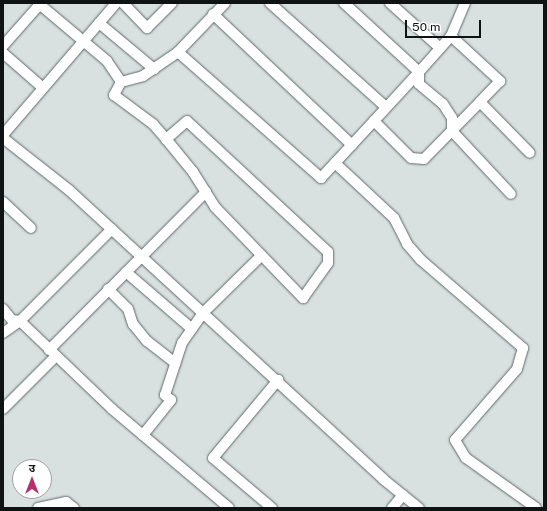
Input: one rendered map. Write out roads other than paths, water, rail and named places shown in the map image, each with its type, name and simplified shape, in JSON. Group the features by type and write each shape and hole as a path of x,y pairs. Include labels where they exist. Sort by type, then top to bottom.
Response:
{"street":[{"path":"3,135 42,87 116,3"},
{"path":"123,3 147,28 172,3"},
{"path":"166,140 187,121 328,252 328,263 303,298 215,208 206,192 153,124 114,95 121,82 143,76 178,52 212,14 225,3"},
{"path":"270,3 386,107"},
{"path":"344,3 419,72 419,84 443,104 452,118 452,131 511,194"},
{"path":"390,3 440,48"},
{"path":"178,52 321,178 419,72 450,36 465,3"},
{"path":"3,46 39,4 82,42 107,61 121,82"},
{"path":"212,14 352,145"},
{"path":"99,22 154,69"},
{"path":"374,121 411,158 424,159 500,81 450,36"},
{"path":"3,52 42,87"},
{"path":"480,102 530,153"},
{"path":"3,138 143,257 403,495 420,508"},
{"path":"335,163 394,218 407,244 421,260 523,348 517,369 455,440 466,458 536,508"},
{"path":"3,409 108,289 143,257 206,192"},
{"path":"3,202 32,228"},
{"path":"3,334 20,321 112,230"},
{"path":"142,435 171,400 165,395 175,363 192,329 204,312 261,256"},
{"path":"126,272 192,329"},
{"path":"108,289 128,309 133,324 147,341 175,363"},
{"path":"3,309 12,320 20,321 142,435 229,508"},
{"path":"272,508 213,458 278,380"},
{"path":"392,508 403,495"},
{"path":"38,508 66,502 74,508"}]}
